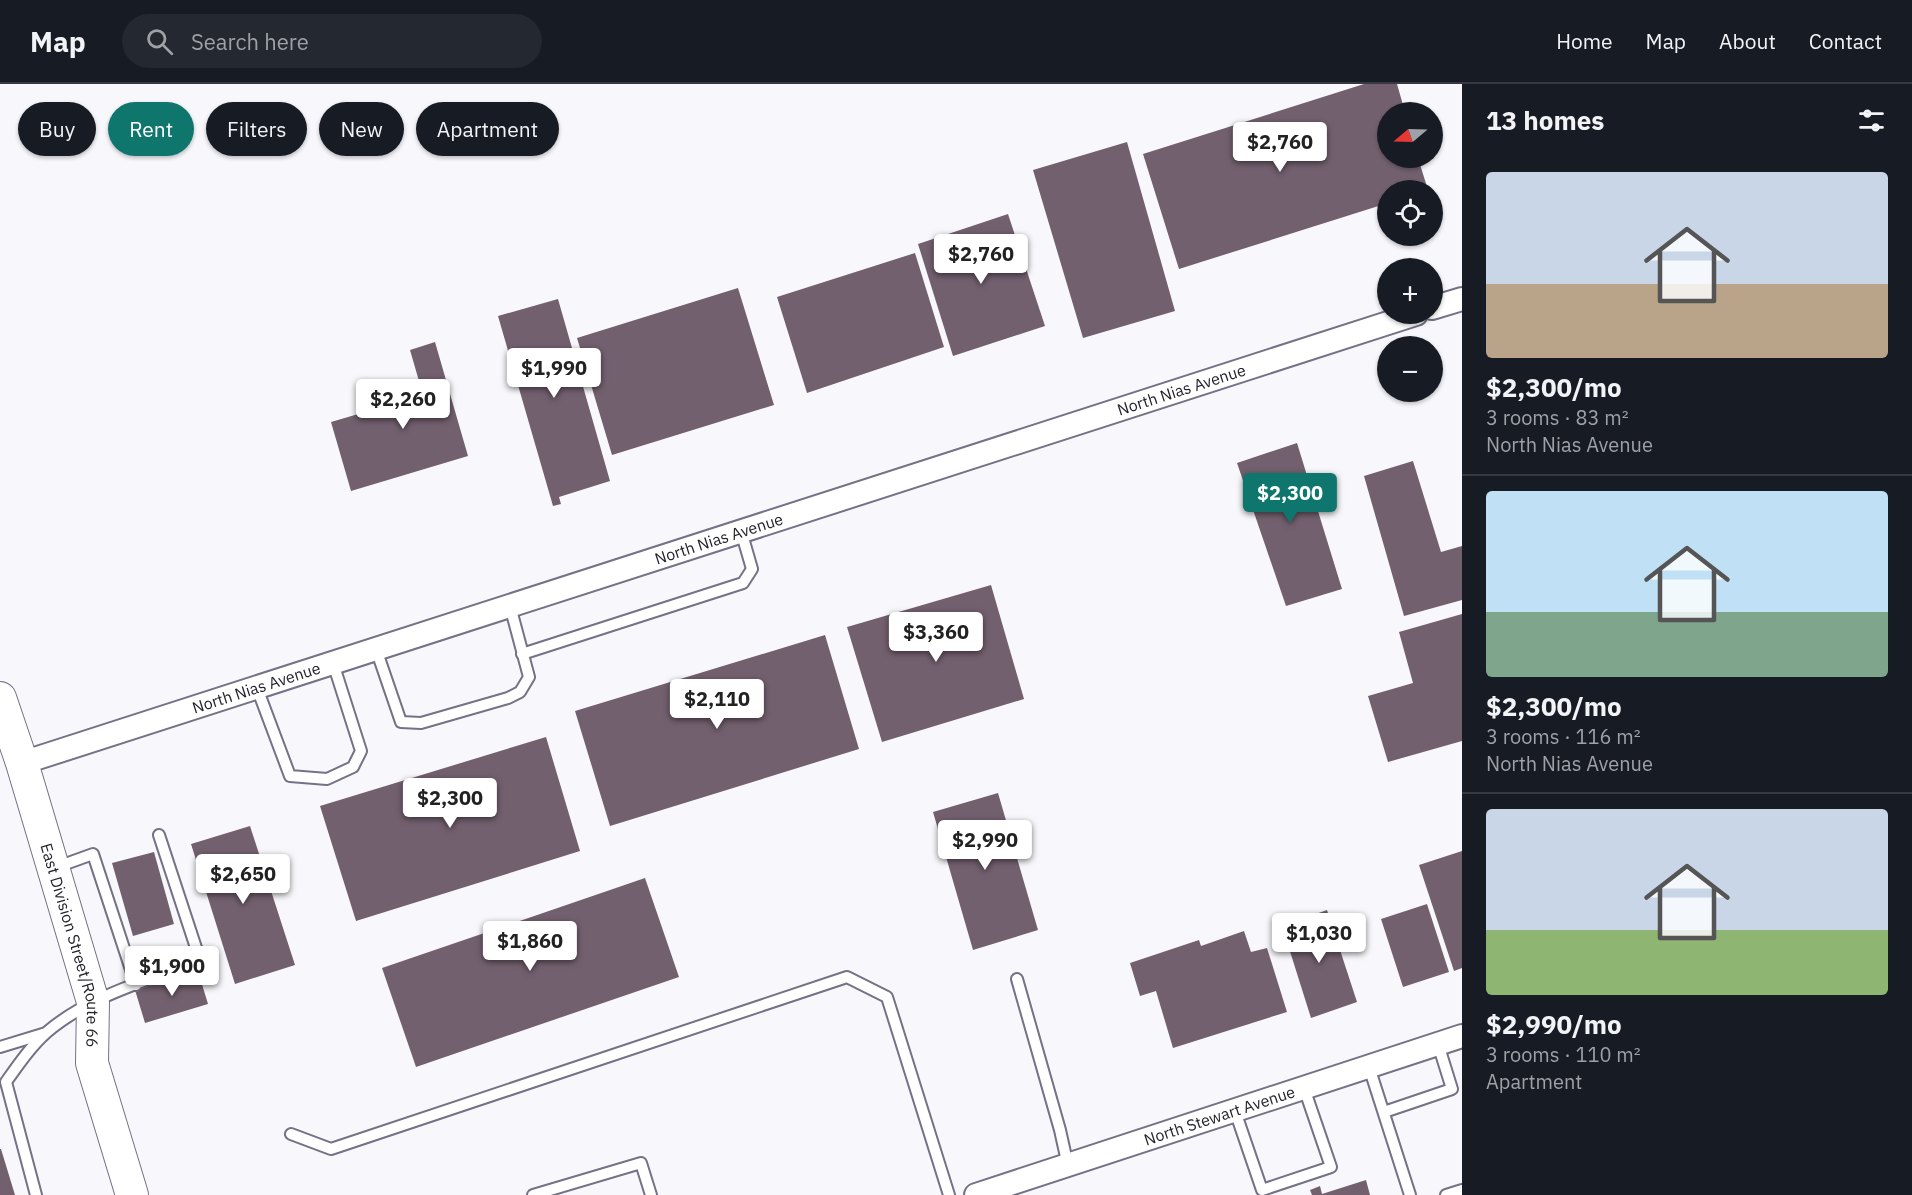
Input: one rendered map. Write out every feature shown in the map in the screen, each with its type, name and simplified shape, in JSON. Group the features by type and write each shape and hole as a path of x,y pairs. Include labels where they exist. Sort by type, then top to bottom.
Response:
{"main road":[{"name":"East Division Street/Route 66","path":"0,698 22,763 93,1002 92,1063 132,1195"}],"street":[{"path":"1443,305 1462,299"},
{"name":"North Nias Avenue","path":"22,763 1385,324"},
{"name":"North Stewart Avenue","path":"976,1195 1462,1036"}],"lane":[{"path":"522,654 743,583 752,569 741,531"},
{"path":"376,649 401,722 421,723 508,698 520,692 529,677 510,606"},
{"path":"257,688 290,776 327,779 353,767 361,751 333,663"},
{"path":"0,1047 46,1032 93,1002 200,960 159,835"},
{"path":"53,868 93,854 136,986"},
{"path":"291,1134 331,1149 847,977 888,997 948,1195"},
{"path":"1017,979 1068,1166"},
{"path":"36,1195 6,1082 46,1032"},
{"path":"1384,1112 1452,1089 1438,1044"},
{"path":"1369,1066 1410,1195"},
{"path":"1235,1111 1263,1192 1331,1167 1304,1088"},
{"path":"533,1195 641,1162 651,1195"},
{"path":"1446,1195 1462,1190"}],"building":[{"path":"1364,84 1397,84 1402,102 1377,102 1377,168 1421,168 1425,180 1377,180 1377,206 1179,269 1143,154"},
{"path":"1127,142 1175,311 1083,338 1033,170"},
{"path":"1008,214 1045,326 953,356 918,244"},
{"path":"915,253 944,347 807,393 777,297"},
{"path":"738,288 774,405 612,455 577,338"},
{"path":"558,299 610,481 559,497 561,504 553,506 498,316"},
{"path":"435,342 468,456 351,491 331,422 423,395 410,350"},
{"path":"1297,443 1342,589 1286,606 1237,463"},
{"path":"1413,461 1441,552 1462,546 1462,600 1404,616 1364,476"},
{"path":"991,585 1024,699 882,742 847,627"},
{"path":"1462,614 1462,741 1388,762 1368,696 1413,683 1399,632"},
{"path":"825,635 859,749 610,826 575,711"},
{"path":"546,737 580,851 356,921 320,806"},
{"path":"998,793 1038,930 973,950 933,812"},
{"path":"250,826 295,965 235,984 191,844"},
{"path":"1462,851 1462,968 1454,971 1419,865"},
{"path":"154,852 174,924 133,936 112,863"},
{"path":"645,878 679,977 416,1067 382,968"},
{"path":"1427,904 1449,972 1403,987 1381,919"},
{"path":"1327,910 1357,1002 1311,1018 1282,926"},
{"path":"1244,931 1251,952 1267,948 1287,1012 1173,1048 1156,991 1140,996 1130,963 1199,940 1201,946"},
{"path":"198,971 208,1004 145,1023 135,990"},
{"path":"1,1149 15,1195 0,1195"},
{"path":"1366,1180 1370,1195 1312,1195 1310,1190 1320,1186 1322,1194"}]}
